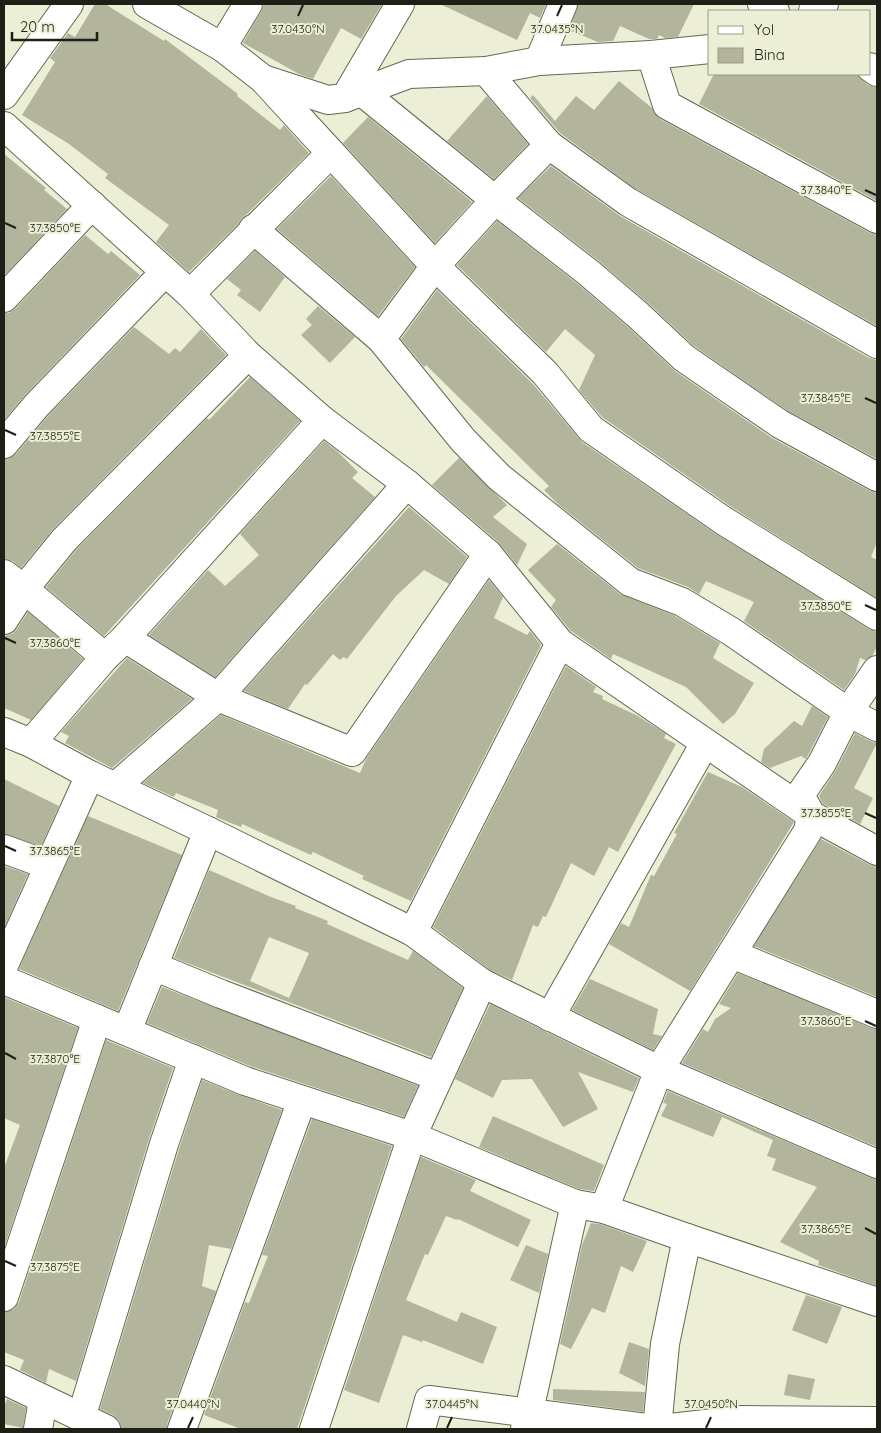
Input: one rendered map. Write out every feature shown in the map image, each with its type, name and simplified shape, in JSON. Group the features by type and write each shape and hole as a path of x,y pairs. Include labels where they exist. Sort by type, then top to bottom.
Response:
{"street":[{"path":"4,95 69,4"},
{"path":"147,4 222,47 263,79 436,266 545,373 591,429 724,520 877,616"},
{"path":"222,47 248,4"},
{"path":"353,95 400,4"},
{"path":"539,61 563,4"},
{"path":"762,4 773,10"},
{"path":"263,79 328,100 353,95 409,74 486,71 539,61 651,55 708,49"},
{"path":"651,55 668,104 877,219"},
{"path":"486,71 549,145 628,202 877,344"},
{"path":"353,95 495,200 589,273 684,358 780,424 877,477"},
{"path":"4,126 190,294 248,355 322,420 407,484 488,554 560,643 811,815 877,851"},
{"path":"381,339 436,266 495,200 549,145"},
{"path":"190,294 331,153"},
{"path":"4,298 92,205"},
{"path":"253,229 381,339 464,440 500,477 522,496 630,582 682,602 732,632 848,712 877,727"},
{"path":"4,444 36,406 165,272"},
{"path":"4,620 14,581 64,540 248,355"},
{"path":"31,743 105,657 125,638 322,420"},
{"path":"116,786 218,697 407,484"},
{"path":"125,638 218,697 352,752 488,554"},
{"path":"14,581 105,657"},
{"path":"413,932 560,643"},
{"path":"604,1209 659,1070 808,831 811,815 800,795 822,763 848,712 877,670"},
{"path":"4,732 31,743 90,775 413,932 482,983 659,1070 877,1164"},
{"path":"550,1016 705,743"},
{"path":"4,965 90,775"},
{"path":"127,1031 208,831"},
{"path":"4,849 48,865"},
{"path":"732,954 877,1014"},
{"path":"153,966 438,1077"},
{"path":"4,980 245,1081 412,1136 575,1204 604,1209 877,1302"},
{"path":"314,1429 412,1136 482,983"},
{"path":"4,1297 97,1019"},
{"path":"81,1418 164,1144 193,1059"},
{"path":"182,1429 302,1100"},
{"path":"527,1421 575,1204"},
{"path":"657,1429 664,1344 686,1238"},
{"path":"4,1380 106,1429"},
{"path":"38,1429 43,1400"},
{"path":"421,1429 429,1400 527,1421 657,1429 740,1420 877,1421"}],"building":[{"path":"95,4 105,4 164,41 165,39 238,94 237,96 280,130 284,125 309,153 189,272 156,242 169,225 105,178 108,174 69,144 22,115 55,62 50,58 68,33 75,37"},
{"path":"264,4 382,4 361,39 341,28 313,79 299,74 243,43"},
{"path":"440,4 546,4 540,18 530,13 517,40"},
{"path":"578,4 694,4 678,37 665,38 659,35 657,39 649,39 620,26 613,41 598,42 569,30"},
{"path":"714,75 857,75 868,85 877,87 877,201 699,104"},
{"path":"619,81 652,108 660,119 870,233 877,235 877,326 636,189 560,133 530,98 533,95 555,121 576,96 594,110"},
{"path":"487,96 528,144 494,179 447,141"},
{"path":"368,117 472,202 435,243 343,143"},
{"path":"4,154 46,188 44,190 67,209 6,274 4,272"},
{"path":"551,166 620,216 869,358 877,360 877,459 788,411 694,346 599,261 518,198"},
{"path":"331,176 415,267 378,316 277,229"},
{"path":"497,221 579,285 675,371 772,438 877,493 877,542 871,557 877,560 877,598 733,508 602,417 579,390 595,355 565,329 546,352 457,265"},
{"path":"85,235 108,254 111,251 140,275 25,395 4,420 4,313 9,313 15,309"},
{"path":"255,251 285,277 260,312 237,295 241,290 227,279"},
{"path":"437,290 533,384 582,442 716,534 869,629 877,632 877,646 873,655 865,660 860,658 855,674 844,690 744,621 754,602 706,581 699,594 688,587 638,568 559,505 544,490 549,486 426,365 424,367 401,339"},
{"path":"318,306 355,337 330,363 301,335 312,325 306,319"},
{"path":"134,327 169,354 175,348 180,352 201,329 226,355 53,529 21,568 13,561 4,559 4,459 16,454 48,416"},
{"path":"250,377 300,421 104,636 46,587 76,550 207,418 209,420"},
{"path":"324,441 358,472 352,478 375,497 215,677 149,635 208,570 225,586 259,555 240,534"},
{"path":"459,458 507,505 493,517 527,544 517,565 498,542 432,485"},
{"path":"409,507 467,557 449,584 424,570 396,596 347,659 343,657 340,660 333,654 307,685 305,684 288,709 244,691"},
{"path":"557,544 620,594 675,616 720,643 713,658 754,683 735,714 723,724 686,687 613,654 611,659 571,631 551,607 556,600 528,570"},
{"path":"489,580 503,597 494,618 527,635 530,631 541,645 411,901 362,879 364,876 313,852 311,855 242,824 241,827 216,817 218,810 176,793 174,797 143,783 221,715 360,773 366,759"},
{"path":"28,612 83,659 31,720 4,708 4,636 12,634 17,629"},
{"path":"127,658 192,699 112,768 65,743 69,736 61,732"},
{"path":"566,666 596,687 593,692 603,696 602,699 638,716 666,734 664,738 676,744 618,852 609,847 594,876 571,863 546,917 543,916 538,927 533,925 512,980 490,970 433,927"},
{"path":"812,706 828,717 806,759 801,756 770,768 761,762 764,749 794,721 802,726"},
{"path":"855,733 877,743 854,788 873,798 860,824 822,803 819,796 836,770"},
{"path":"708,772 742,787 794,822 690,991 609,944 621,923 629,927 651,875 654,876 677,834 674,833"},
{"path":"4,779 59,806 41,846 4,834"},
{"path":"88,816 182,855 118,1011 19,969"},
{"path":"821,839 877,867 877,997 754,946"},
{"path":"4,866 28,874 4,928"},
{"path":"209,870 296,906 295,908 328,921 327,924 408,960 413,951 463,988 431,1057 174,958","holes":["269,937 309,953 289,998 250,981"]},
{"path":"738,973 877,1029 877,1147 682,1063 703,1029 708,1032 715,1019 731,1008 719,1004"},
{"path":"590,979 658,1009 653,1034 662,1036 653,1050 572,1010"},
{"path":"162,987 418,1086 404,1117 250,1066 147,1023"},
{"path":"4,997 78,1028 4,1248 4,1168 20,1125 4,1118"},
{"path":"490,1004 639,1078 633,1092 578,1072 598,1109 563,1127 532,1079 502,1080 493,1098 455,1079"},
{"path":"106,1040 173,1068 149,1139 76,1381 49,1369 46,1383 20,1370 24,1360 4,1352 4,1312 14,1309 19,1302"},
{"path":"202,1080 282,1110 231,1249 209,1245 202,1286 216,1291 167,1424 167,1429 121,1429 119,1420 100,1409 179,1149"},
{"path":"668,1091 877,1179 877,1286 818,1265 819,1261 780,1242 817,1187 772,1170 776,1159 767,1156 773,1140 722,1117 713,1137 661,1116 667,1104 663,1103"},
{"path":"493,1116 604,1165 594,1191 579,1189 479,1147"},
{"path":"312,1119 392,1146 297,1429 241,1429 204,1415 245,1302 249,1303 268,1256 262,1255"},
{"path":"421,1157 476,1180 470,1191 531,1220 518,1247 458,1219 446,1216 428,1255 425,1254 406,1300 457,1322 461,1312 497,1327 483,1364 423,1340 422,1342 403,1335 379,1403 344,1390"},
{"path":"591,1223 600,1224 647,1241 633,1272 621,1266 605,1313 592,1308 571,1349 560,1344 582,1245"},
{"path":"526,1245 548,1254 539,1293 510,1280"},
{"path":"806,1295 842,1307 827,1344 792,1330"},
{"path":"629,1342 649,1349 645,1386 619,1373"},
{"path":"788,1374 815,1379 810,1400 784,1395"},
{"path":"553,1389 645,1392 643,1412 553,1400"},
{"path":"7,1399 26,1408 23,1428 4,1424 4,1407"}]}
